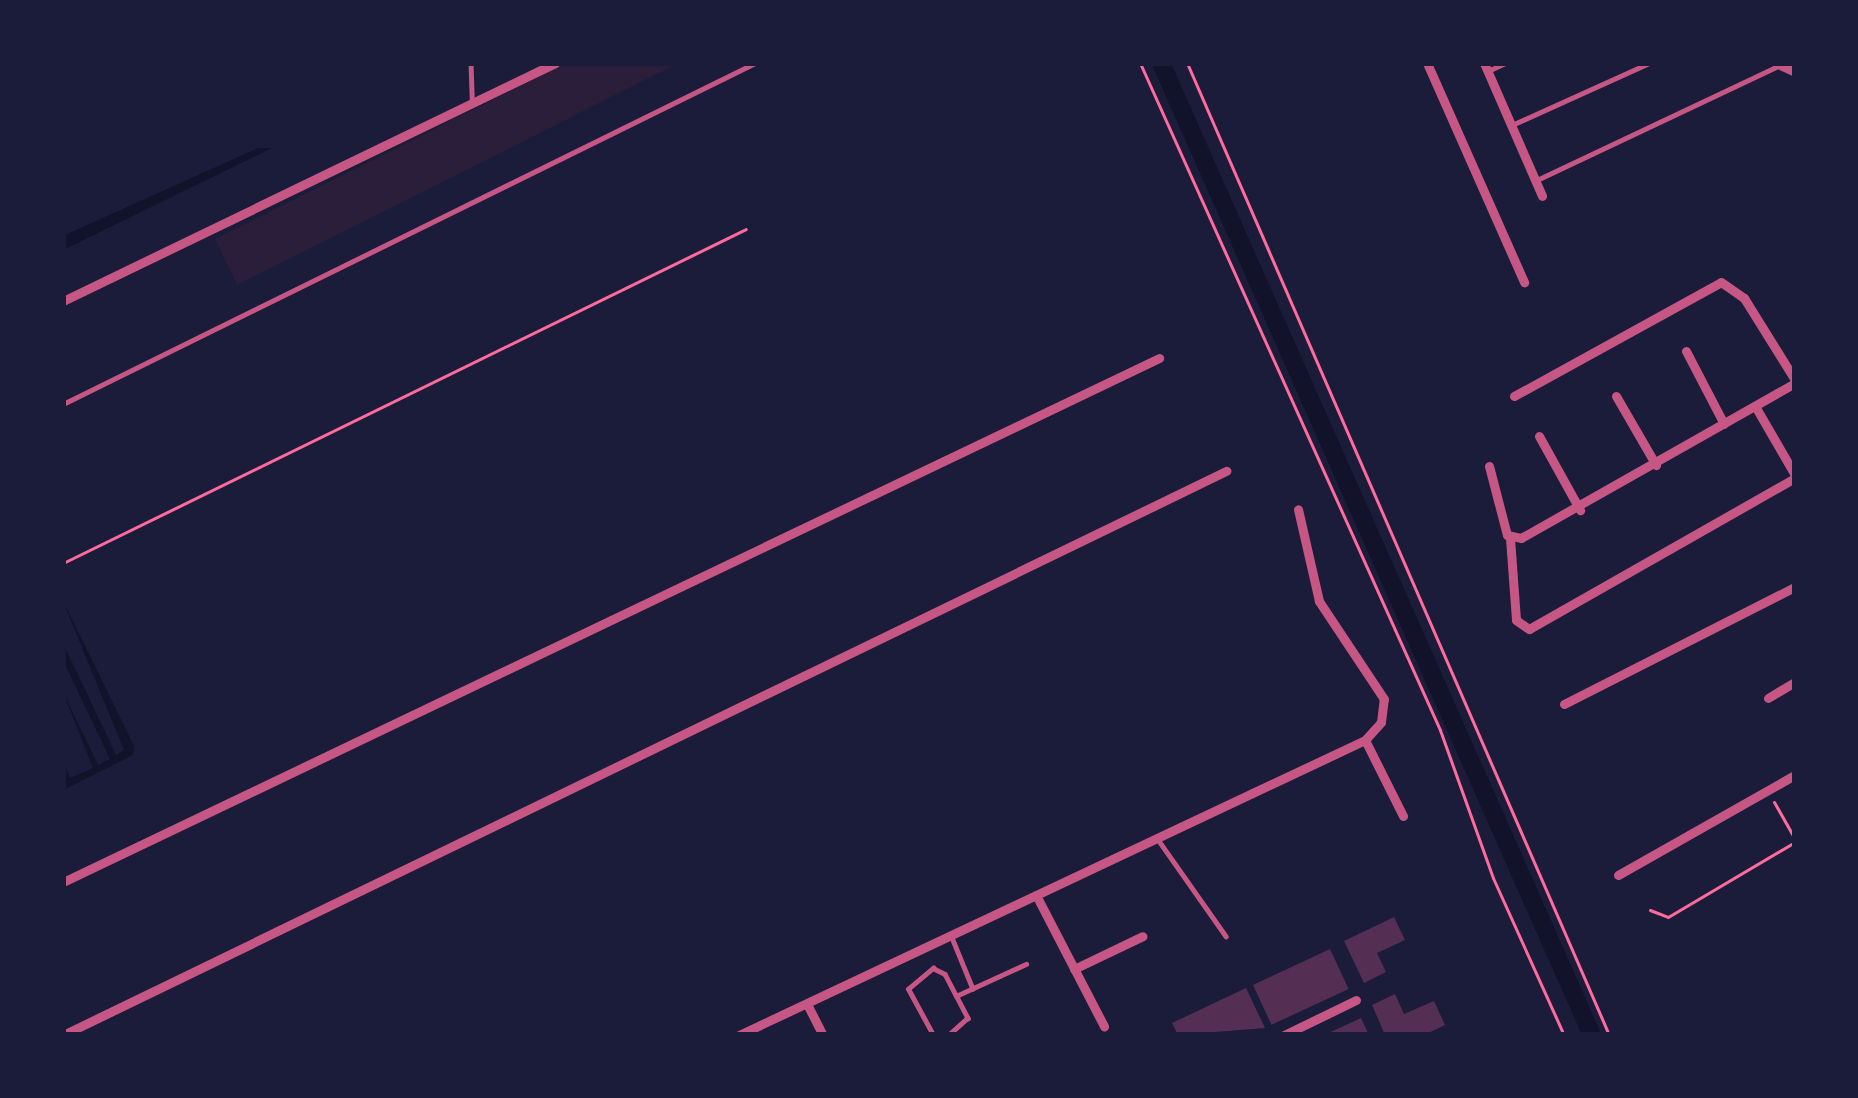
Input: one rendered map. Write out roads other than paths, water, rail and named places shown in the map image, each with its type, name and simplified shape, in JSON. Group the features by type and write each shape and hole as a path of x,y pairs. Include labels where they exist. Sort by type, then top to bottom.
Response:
{"street":[{"path":"63,301 555,63"},
{"path":"1427,63 1524,282"},
{"path":"1777,65 1795,72"},
{"path":"1486,67 1542,196"},
{"path":"1510,538 1580,510 1795,381 1744,298 1720,282 1514,396"},
{"path":"1687,351 1724,424"},
{"path":"63,883 1159,358"},
{"path":"1616,396 1656,465"},
{"path":"1489,466 1510,538 1516,620 1529,629 1795,476 1755,406"},
{"path":"1539,436 1580,510"},
{"path":"63,1035 1226,470"},
{"path":"739,1035 1366,740 1382,722 1384,699 1318,601 1298,509"},
{"path":"1564,704 1795,587"},
{"path":"1768,698 1795,682"},
{"path":"1366,740 1403,816"},
{"path":"1618,875 1795,775"},
{"path":"1036,895 1104,1026"},
{"path":"1074,968 1143,937"},
{"path":"1284,1035 1356,1000"},
{"path":"807,1004 824,1035"}],"lane":[{"path":"471,63 472,106"},
{"path":"63,404 755,63"},
{"path":"1486,67 1505,63"},
{"path":"1511,125 1649,63"},
{"path":"1535,180 1777,65"},
{"path":"1157,838 1226,936"},
{"path":"951,935 973,988"},
{"path":"956,996 1026,964"},
{"path":"932,1035 910,979 938,969 968,1023 949,1035"}],"waterway":[{"path":"1161,63 1592,1035"}]}
